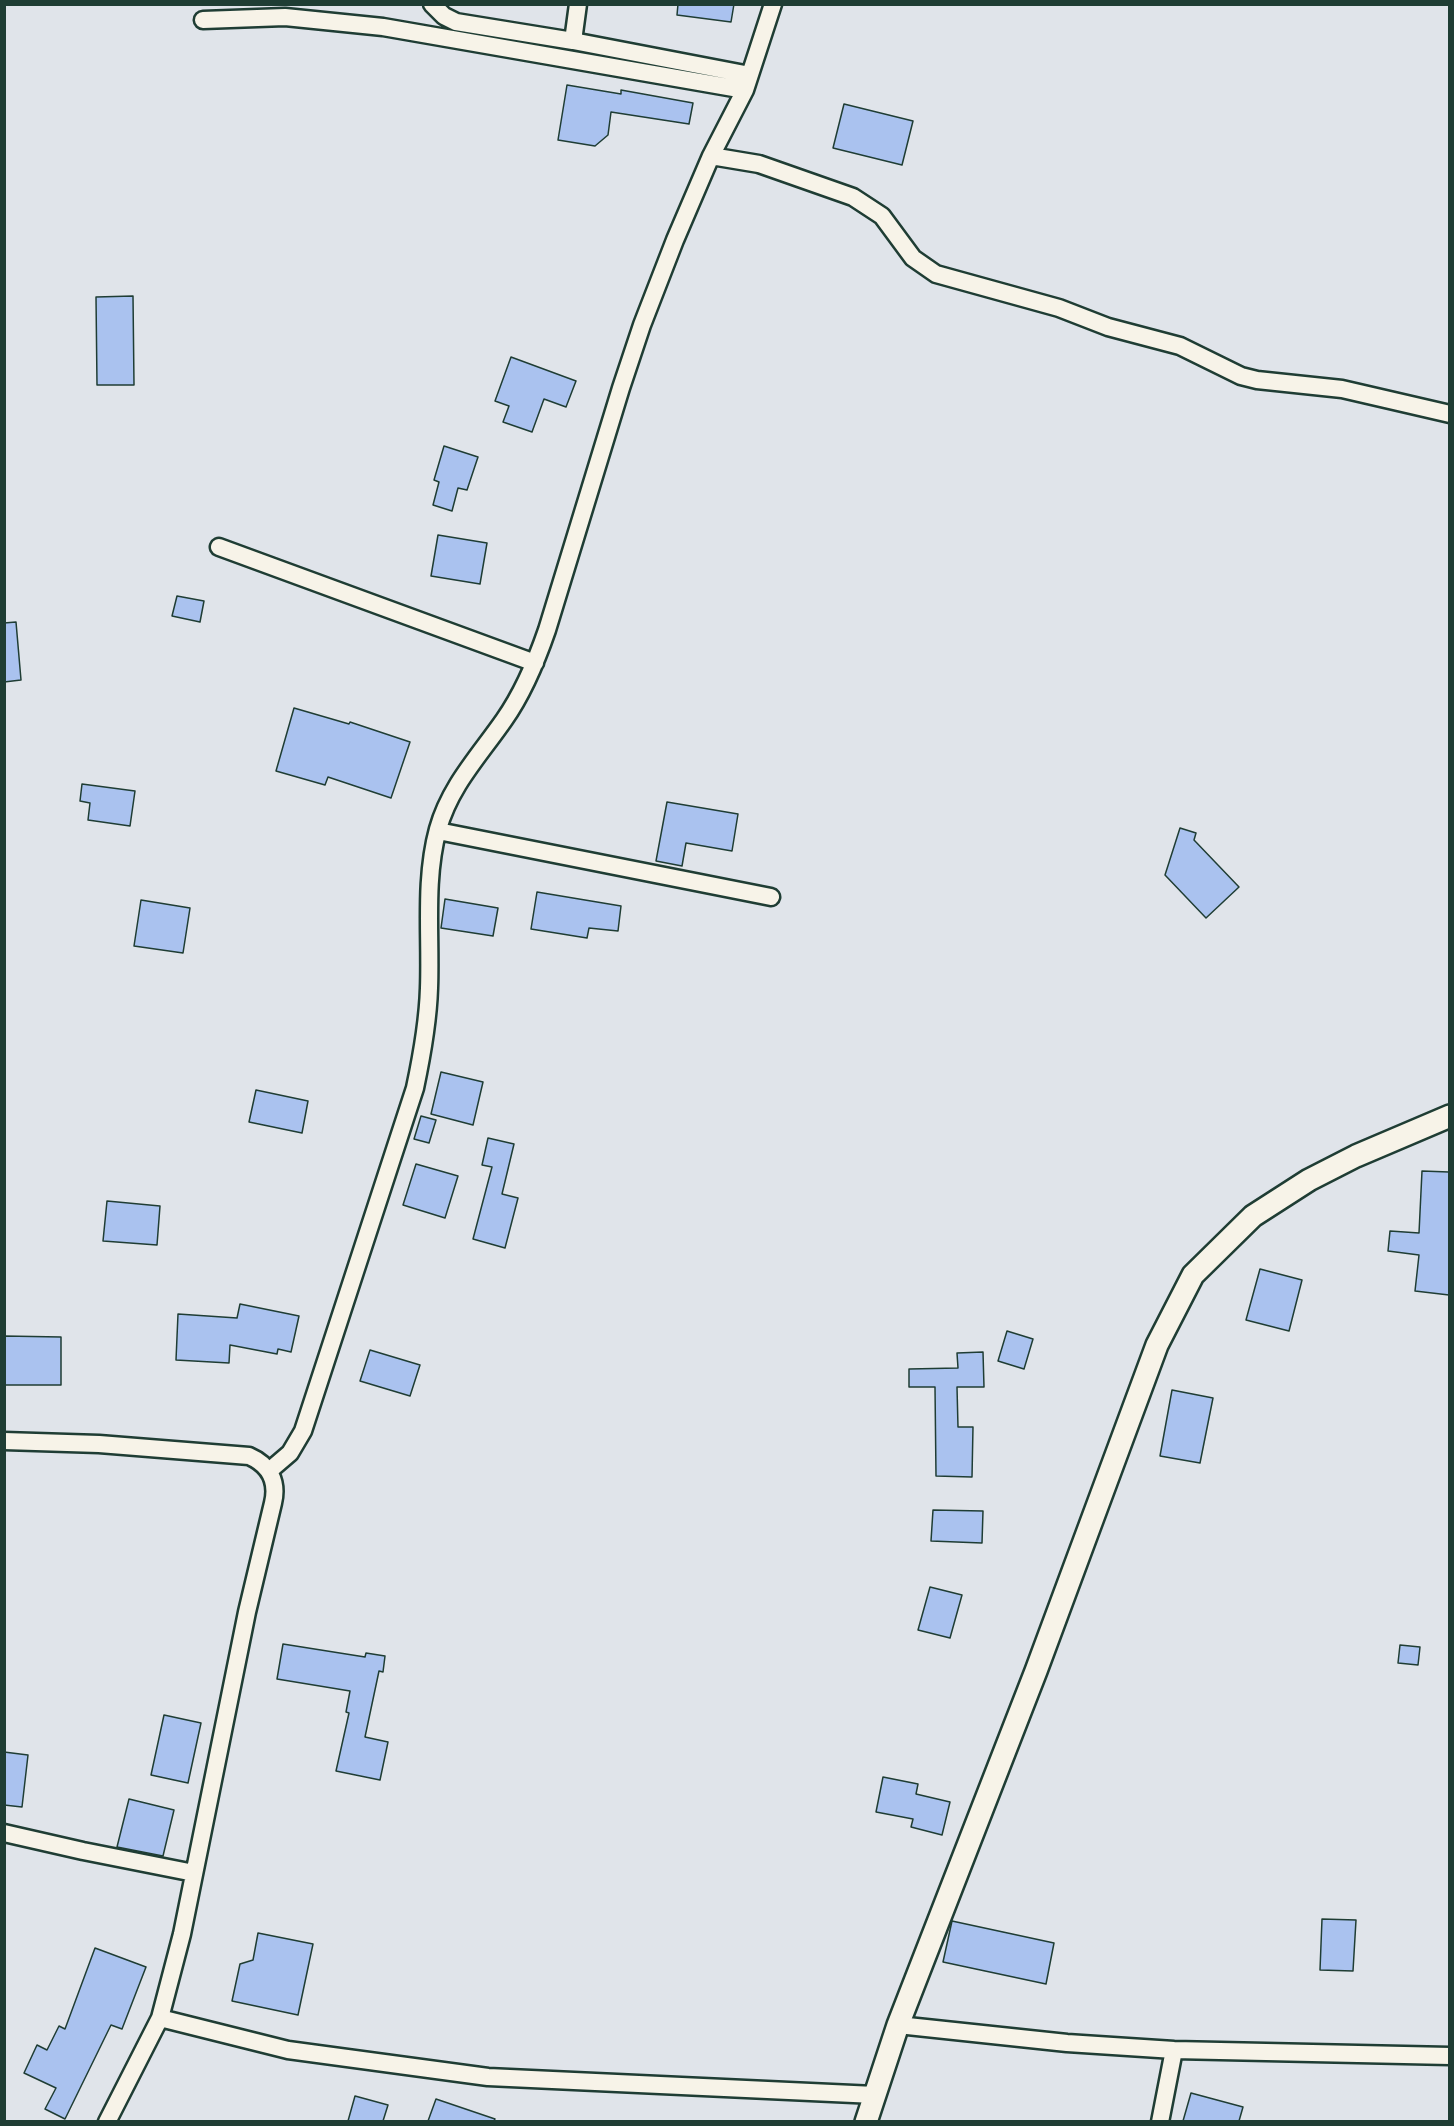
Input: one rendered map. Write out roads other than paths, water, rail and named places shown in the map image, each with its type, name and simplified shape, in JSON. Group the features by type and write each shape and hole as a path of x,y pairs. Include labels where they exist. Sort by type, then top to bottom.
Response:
{"street":[{"path":"432,4 444,16 456,22 573,41 747,82"},
{"path":"573,41 578,4"},
{"path":"270,1471 290,1453 303,1431 414,1088 428,1012 431,885 438,831 458,782 510,711 535,663 642,325 711,156 747,82 773,4"},
{"path":"203,20 285,17 383,27 747,82"},
{"path":"711,156 759,164 853,197 882,216 913,258 936,274 1059,308 1108,327 1179,346 1249,378 1342,389 1449,414"},
{"path":"219,548 535,663"},
{"path":"438,831 771,897"},
{"path":"866,2121 898,2025 1036,1671 1156,1345 1194,1275 1253,1216 1309,1180 1356,1156 1449,1116"},
{"path":"4,1440 99,1444 241,1455 257,1459 270,1471 273,1479 275,1495 247,1612 182,1934 160,2018 107,2121"},
{"path":"4,1833 194,1873"},
{"path":"160,2018 288,2050 488,2077 875,2095"},
{"path":"898,2025 1067,2043 1174,2050 1449,2056"},
{"path":"1160,2121 1174,2050"}]}
